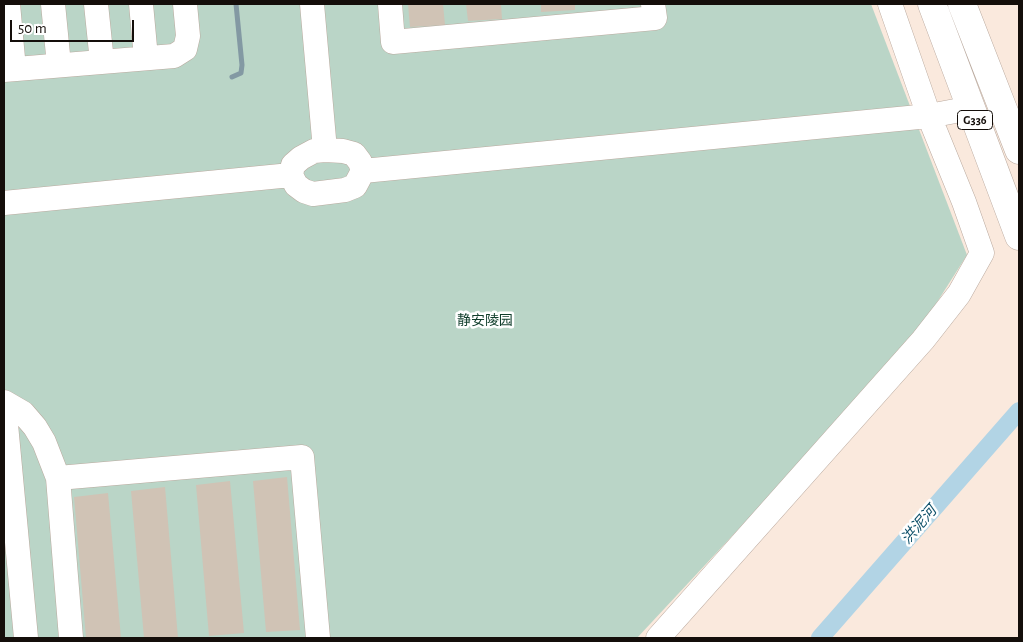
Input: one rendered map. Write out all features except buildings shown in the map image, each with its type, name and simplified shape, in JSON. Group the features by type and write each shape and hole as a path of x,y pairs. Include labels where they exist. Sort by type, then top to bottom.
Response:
{"highway":[{"name":"G336","path":"932,4 1019,236"},
{"name":"G336","path":"962,4 1019,150"}],"street":[{"path":"8,4 9,69 174,56 185,49 188,36 185,4"},
{"path":"53,4 59,65"},
{"path":"96,4 102,62"},
{"path":"141,4 146,58"},
{"path":"312,4 325,150"},
{"path":"390,4 393,42 655,18 654,4"},
{"path":"658,638 923,340 959,294 982,253 964,202 929,116 890,4"},
{"path":"363,171 929,116 971,108"},
{"path":"325,150 344,151 354,154 360,162 363,171 355,186 345,190 313,194 304,191 296,185 291,175 293,165 301,158 314,151 325,150"},
{"path":"4,203 291,175"},
{"path":"4,402 23,413 36,426 58,478 71,638"},
{"path":"4,402 26,638"},
{"path":"58,478 302,457 318,638"}],"green space":[{"name":"静安陵园","path":"4,4 871,4 967,255 920,329 857,402 637,638 4,638"}],"waterway":[{"path":"232,77 241,73 242,65 236,4"},
{"name":"洪泥河","path":"820,638 1019,411"}]}
